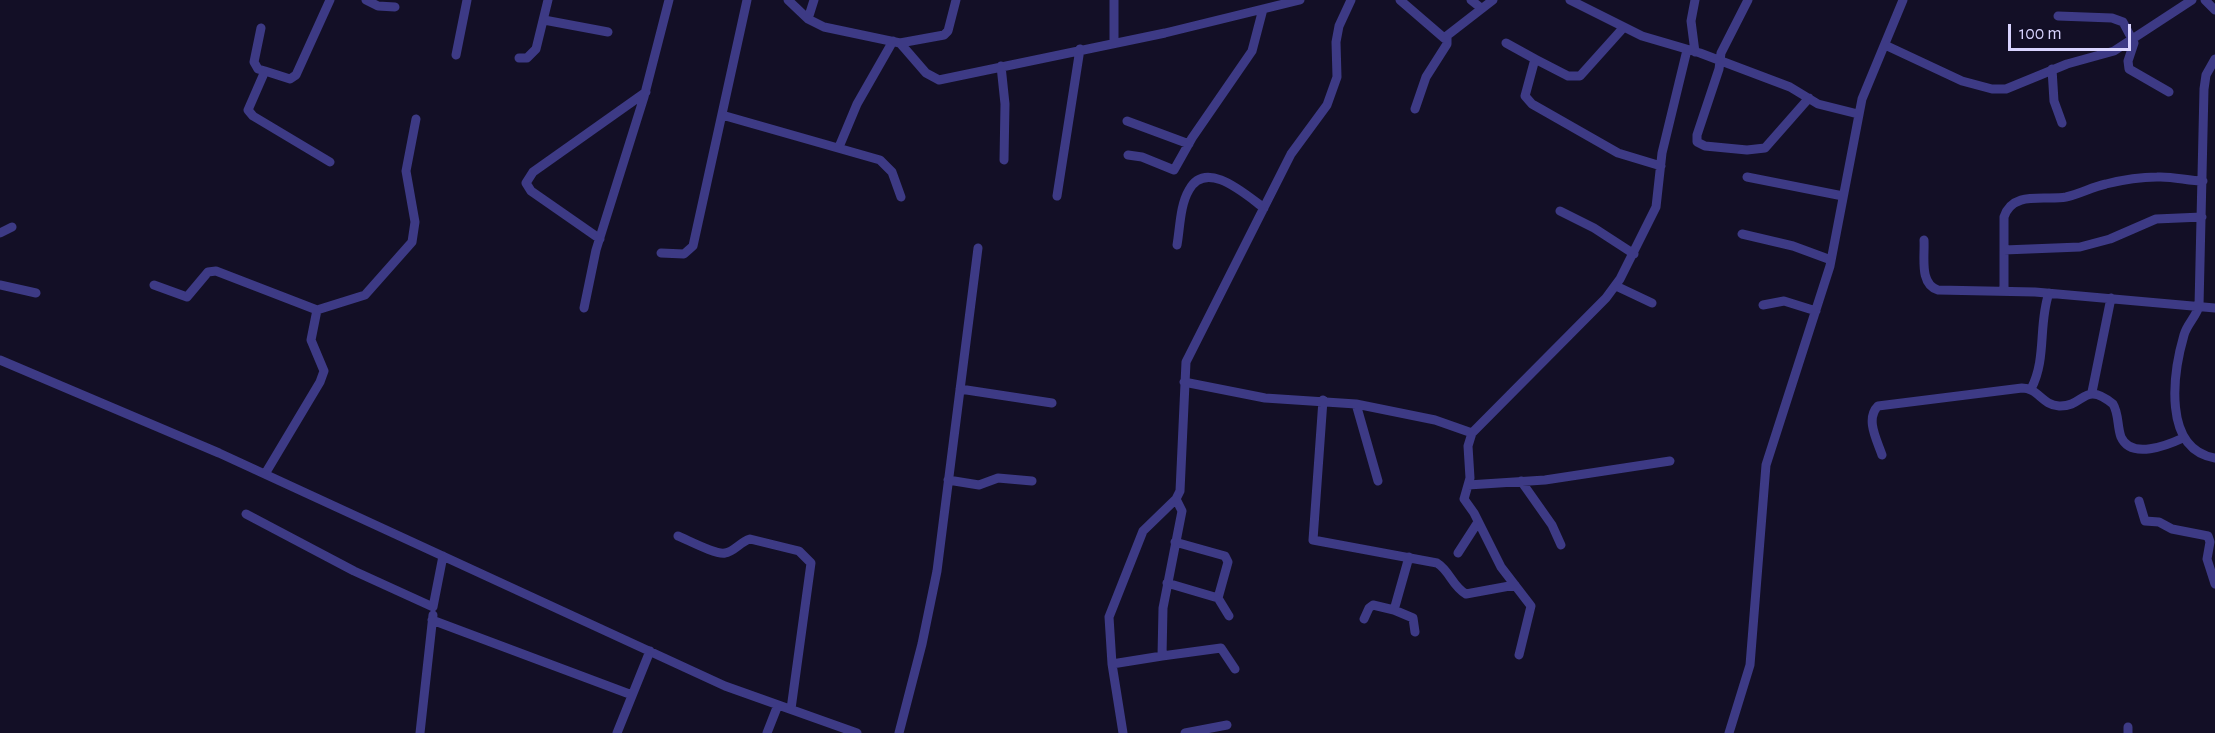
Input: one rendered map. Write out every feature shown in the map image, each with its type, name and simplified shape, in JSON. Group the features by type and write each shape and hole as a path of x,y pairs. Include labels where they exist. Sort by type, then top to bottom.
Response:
{"street":[{"path":"261,28 254,62 258,69 294,78 330,0"},
{"path":"366,0 378,6 395,7"},
{"path":"456,55 467,0"},
{"path":"519,58 526,58 533,54 548,0"},
{"path":"584,308 600,238 646,92 669,0"},
{"path":"661,253 684,254 693,246 747,0"},
{"path":"788,0 808,19 824,27 896,42 944,35 948,31 956,0"},
{"path":"808,19 814,0"},
{"path":"1114,0 1114,42"},
{"path":"896,42 926,73 939,80 1300,0"},
{"path":"1123,733 1112,664 1109,618 1143,531 1176,499 1180,491 1184,382 1191,351 1291,154 1322,112 1333,91 1337,77 1336,42 1351,0"},
{"path":"1400,0 1441,36 1447,36 1493,0"},
{"path":"1471,0 1481,8"},
{"path":"1570,0 1642,36 1719,60 1790,87 1809,98 1858,114"},
{"path":"1518,655 1531,606 1501,567 1464,499 1468,485 1468,446 1472,433 1616,286 1634,254 1656,207 1661,166 1691,51 1691,21 1695,0"},
{"path":"1748,0 1719,60 1719,69 1696,135 1700,144 1747,150 1765,148 1773,142 1809,98"},
{"path":"1729,733 1750,665 1766,465 1831,260 1862,99 1903,0"},
{"path":"1885,45 1962,81 1992,89 2019,84 2052,69 2107,55 2192,0"},
{"path":"2205,0 2215,10"},
{"path":"1128,155 1142,157 1172,171 1176,167 1252,51 1263,9"},
{"path":"2058,16 2117,19 2126,26 2133,40 2129,69 2169,92"},
{"path":"544,20 608,32"},
{"path":"1506,44 1568,76 1580,76 1624,27"},
{"path":"1415,109 1426,77 1446,44 1447,36"},
{"path":"839,147 857,104 896,42"},
{"path":"1057,196 1080,49"},
{"path":"1535,59 1524,91 1528,102 1618,153 1661,166"},
{"path":"2215,59 2206,75 2204,89 2199,306 2184,335 2173,387 2183,438 2200,454 2215,458"},
{"path":"1001,66 1005,104 1004,160"},
{"path":"2052,69 2054,101 2062,123"},
{"path":"265,71 249,107 249,113 330,162"},
{"path":"600,238 531,191 526,183 533,172 646,92"},
{"path":"722,115 873,157 887,164 901,197"},
{"path":"153,285 187,297 211,270 317,310 365,295 412,242 415,222 406,171 416,119"},
{"path":"1127,121 1189,144"},
{"path":"1177,245 1186,196 1196,182 1210,177 1220,178 1264,208"},
{"path":"1747,177 1843,196"},
{"path":"2004,291 2004,217 2006,211 2018,201 2034,197 2063,197 2107,183 2130,180 2158,177 2203,181"},
{"path":"1560,211 1594,228 1634,254"},
{"path":"2004,250 2080,247 2110,239 2156,219 2202,217"},
{"path":"0,233 12,227"},
{"path":"1742,234 1793,246 1831,260"},
{"path":"1924,240 1926,280 1932,288 2049,293 2215,308"},
{"path":"898,733 922,644 937,571 978,248"},
{"path":"0,285 36,293"},
{"path":"1616,286 1652,303"},
{"path":"2031,389 2039,370 2044,309 2049,293"},
{"path":"1882,454 1872,427 1873,413 1878,406 2022,388 2031,389 2045,402 2060,406 2070,404 2092,392 2111,298"},
{"path":"1763,305 1784,301 1816,311"},
{"path":"265,474 320,382 324,371 311,340 317,310"},
{"path":"0,360 265,474 725,686 857,733"},
{"path":"1184,382 1265,398 1323,400 1356,404 1435,420 1472,433"},
{"path":"960,389 1052,404"},
{"path":"2092,392 2115,406 2121,436 2127,444 2146,449 2168,446 2183,438"},
{"path":"1323,400 1313,540 1409,556 1442,566 1454,585 1466,594 1515,585"},
{"path":"1356,404 1378,481"},
{"path":"1468,485 1521,482 1670,461"},
{"path":"948,480 979,485 998,478 1032,481"},
{"path":"1521,482 1548,519 1561,544"},
{"path":"1162,656 1163,608 1182,511 1176,499"},
{"path":"2139,501 2145,521 2159,522 2172,529 2208,536 2210,542 2207,559 2215,584"},
{"path":"246,514 354,571 433,607"},
{"path":"1458,553 1478,522"},
{"path":"678,536 724,554 743,541 759,540 799,551 809,558 812,570 800,632 790,710"},
{"path":"1175,542 1225,556 1228,562 1218,598"},
{"path":"420,733 433,607 443,556"},
{"path":"1394,610 1409,556"},
{"path":"1167,583 1218,598 1229,616"},
{"path":"1364,620 1369,608 1373,605 1413,618 1415,632"},
{"path":"432,620 632,695"},
{"path":"1112,664 1221,648 1235,669"},
{"path":"617,733 650,651"},
{"path":"767,733 778,705"},
{"path":"1185,733 1227,725"}]}
